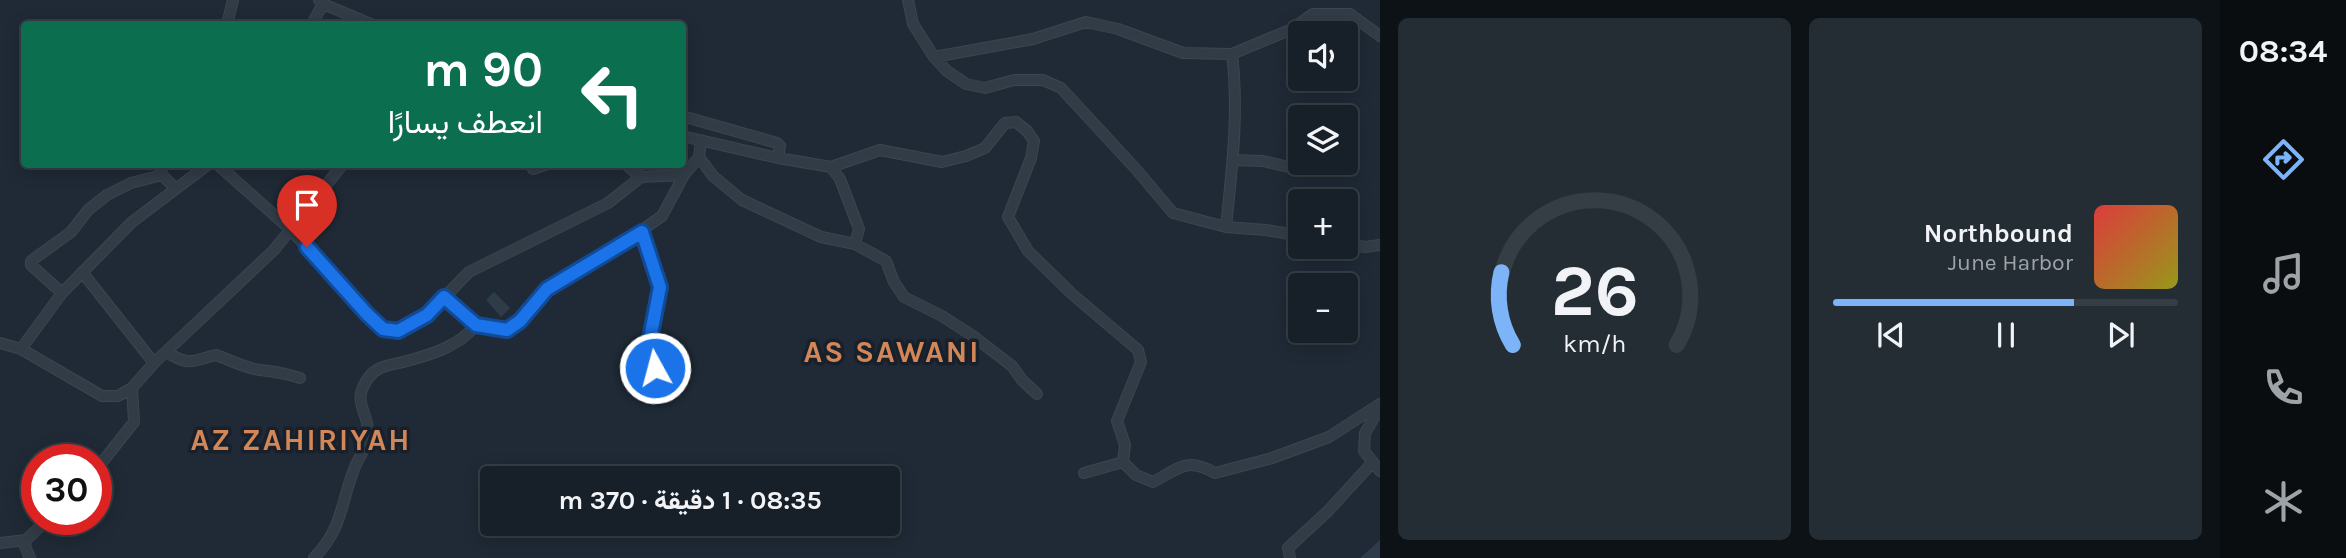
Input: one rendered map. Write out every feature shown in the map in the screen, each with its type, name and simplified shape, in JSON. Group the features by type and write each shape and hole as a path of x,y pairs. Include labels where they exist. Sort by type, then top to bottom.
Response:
{"street":[{"path":"227,21 233,0"},
{"path":"908,0 913,24 933,57 947,71 966,84 985,88 1014,80 1043,80 1061,88 1135,168 1172,213 1226,227 1288,234"},
{"path":"314,21 321,2 364,21"},
{"path":"933,57 1033,39 1086,22 1118,29 1184,53 1232,54 1292,29 1313,14 1350,14 1380,36"},
{"path":"1226,227 1233,160 1236,89 1232,54"},
{"path":"686,117 777,143 780,146 778,158"},
{"path":"686,137 831,167 880,150 942,162 985,148 1005,123 1016,122 1034,141 1031,158 1008,218 1028,251 1072,295 1138,350 1141,362 1117,421 1125,445 1123,462"},
{"path":"444,297 476,325 507,330 520,321 547,289 642,232 662,216 684,175 698,157 701,141"},
{"path":"698,157 713,176 742,200 821,237 855,244 886,261 894,282 904,297 942,316 973,336 1012,366 1037,394"},
{"path":"1233,160 1263,161 1288,167"},
{"path":"831,167 839,179 859,229 855,244"},
{"path":"162,168 162,175 176,189"},
{"path":"21,349 62,293 132,222 204,168"},
{"path":"221,168 291,230 383,329 398,331 427,315 469,272 608,203 640,177 684,175"},
{"path":"0,343 21,349 102,396 118,396 132,388 154,363 291,230 340,168"},
{"path":"630,168 640,177"},
{"path":"62,293 40,276 31,265 32,261 71,232 88,210 107,195 131,183 162,175"},
{"path":"642,232 660,287 648,349 662,387"},
{"path":"1358,246 1380,245"},
{"path":"82,272 154,363"},
{"path":"314,558 332,536 353,471 363,452 369,431 360,405 361,393 369,376 386,365 448,348 466,337 476,325"},
{"path":"166,352 192,363 216,355 243,366 260,370 274,369 300,378"},
{"path":"112,450 134,422 132,388"},
{"path":"1123,462 1136,475 1153,482 1185,466 1198,464 1215,473 1272,458 1329,437 1380,405"},
{"path":"1290,558 1288,548 1377,467 1364,451 1365,433 1380,405"},
{"path":"1084,473 1123,462"},
{"path":"30,558 25,546 31,535"},
{"path":"0,542 26,540"}],"building":[{"path":"494,292 510,308 501,317 486,300"},
{"path":"1380,540 1380,558 1360,558"}],"district":[{"name":"AS SAWANI","path":"892,352"},
{"name":"AZ ZAHIRIYAH","path":"301,440"}],"route":[{"path":"307,247 383,329 398,331 427,315 444,297 476,325 507,330 520,321 547,289 642,232 660,287 648,349 655,368"}]}
